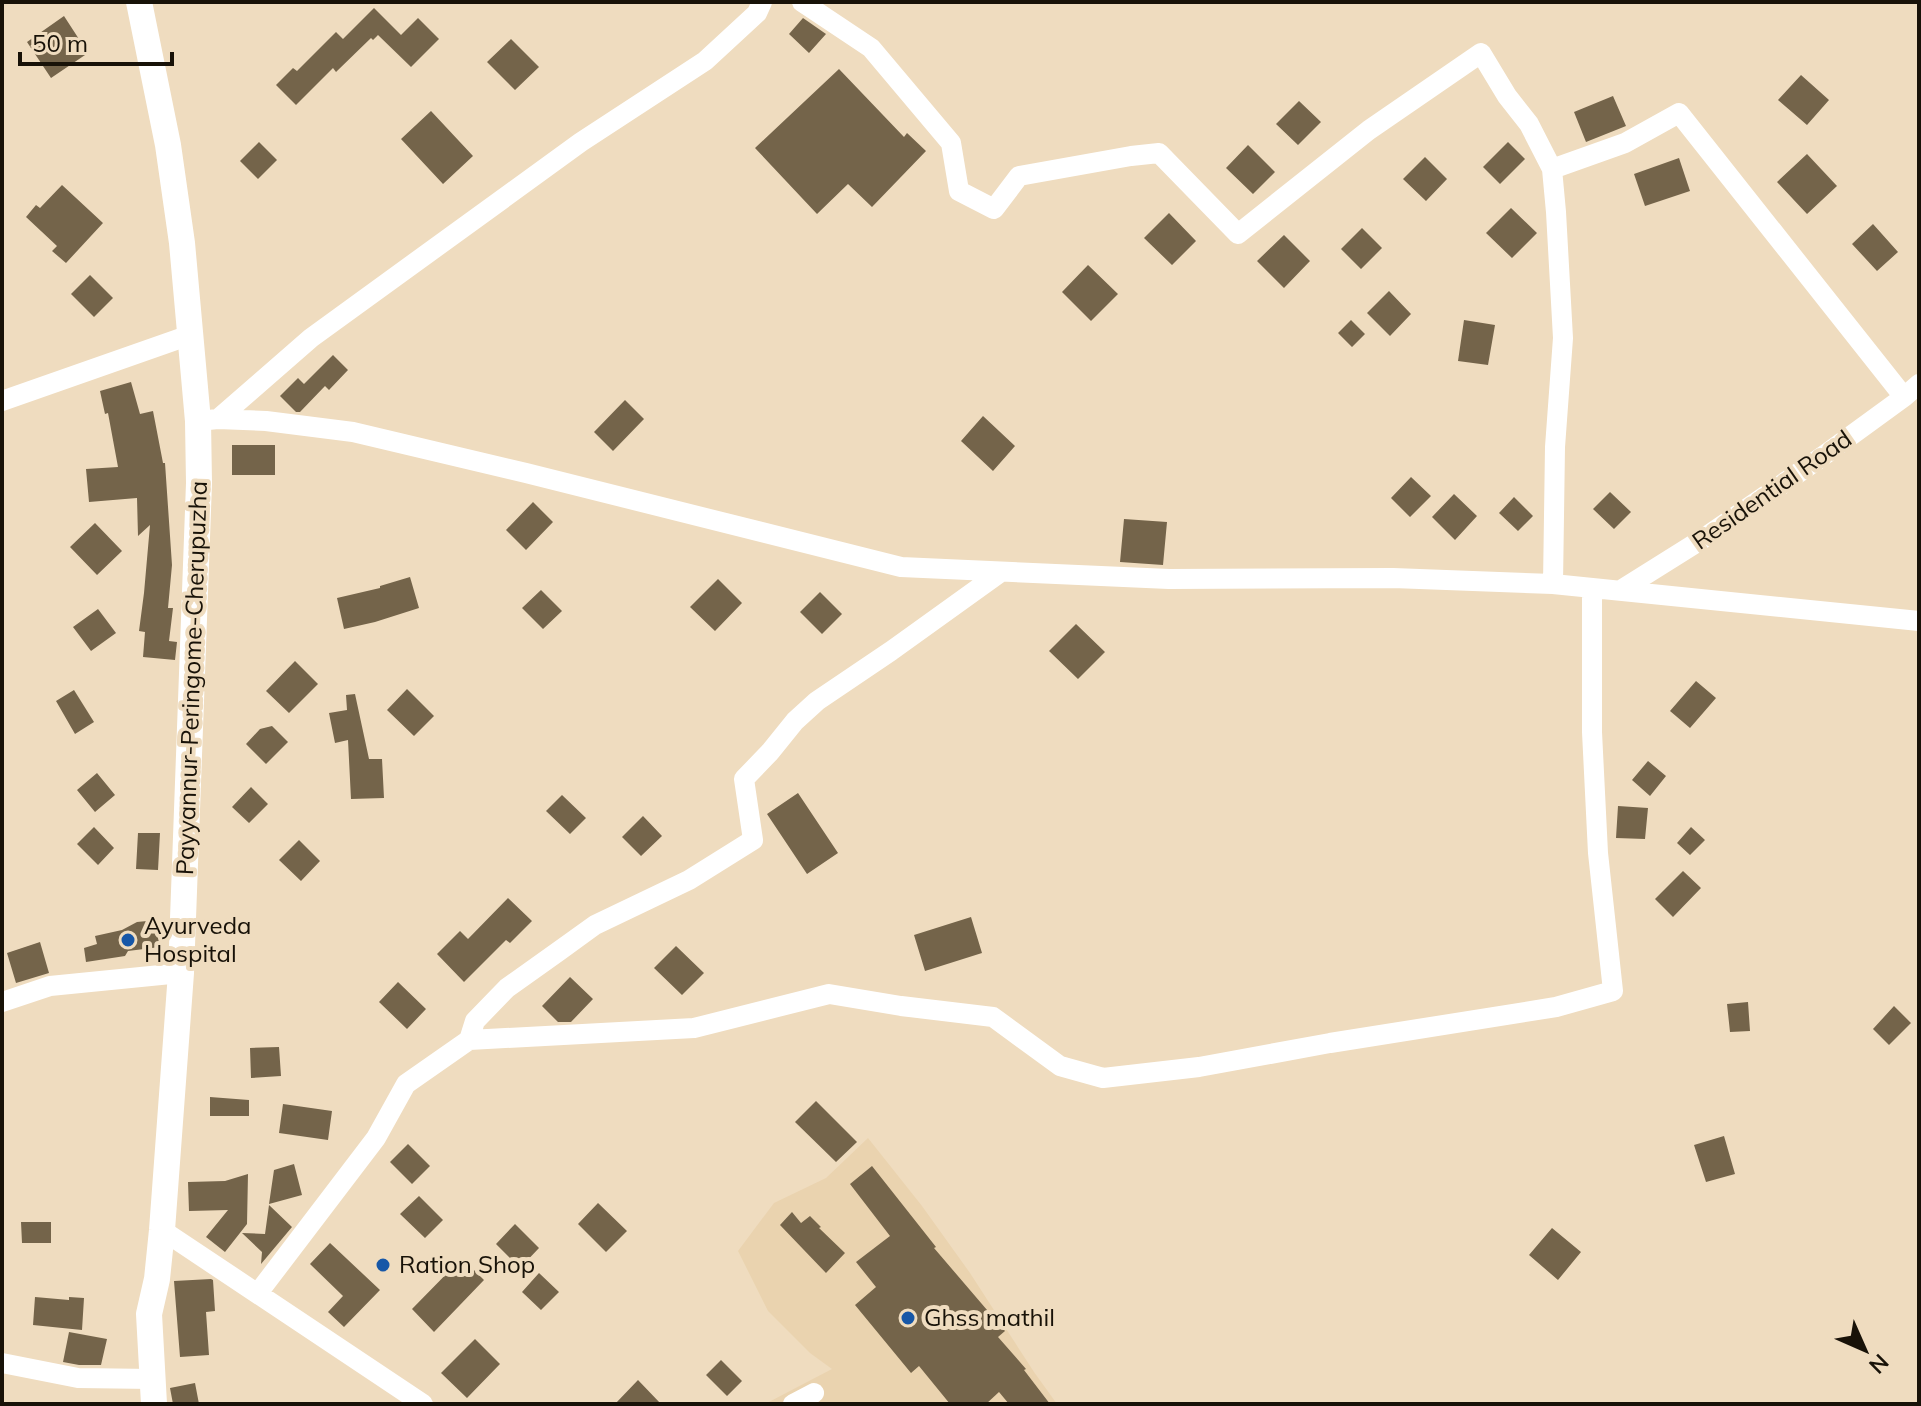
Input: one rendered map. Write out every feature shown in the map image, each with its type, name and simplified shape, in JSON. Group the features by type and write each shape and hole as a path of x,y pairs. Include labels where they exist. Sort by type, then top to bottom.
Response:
{"main road":[{"name":"Payyannur-Peringome-Cherupuzha","path":"139,2 168,145 182,243 190,335 208,420 199,483 181,973 162,1230 157,1279 149,1314 154,1392"}],"street":[{"path":"208,420 311,338 581,142 705,61 757,13 762,2"},
{"path":"802,2 871,48 951,143 959,191 994,209 1019,176 1159,153 1238,234 1369,130 1481,53 1507,96 1529,124 1552,169 1563,338 1555,447 1553,584"},
{"path":"1552,169 1625,143 1679,113 1911,390"},
{"path":"2,401 190,335"},
{"name":"Residential Road","path":"1621,590 1704,538 1911,390"},
{"path":"208,420 266,421 353,432 901,567 1169,579 1393,578 1553,584 1919,621"},
{"path":"469,1040 475,1021 507,988 595,925 689,880 753,840 744,779 795,721 817,701 1001,572"},
{"path":"258,1293 376,1138 406,1084 469,1040 694,1028 829,994 993,1017 1060,1066 1103,1078 1199,1067 1556,1007 1613,991 1598,853 1592,732 1592,588"},
{"path":"2,1002 50,986 181,973"},
{"path":"162,1230 423,1404"},
{"path":"2,1363 154,1392"},
{"path":"793,1404 814,1393"}],"shaded area":[{"path":"868,1138 970,1273 1057,1404 765,1404 832,1369 810,1353 768,1311 738,1251 774,1203 826,1178"}],"building":[{"path":"374,8 401,35 418,18 439,39 411,67 378,35 373,40 371,38 336,72 333,68 296,105 276,85 293,68 297,71 336,32 343,39"},
{"path":"64,16 88,53 51,78 27,42"},
{"path":"803,18 826,34 809,53 789,34"},
{"path":"511,39 539,67 515,90 487,62"},
{"path":"839,69 904,137 907,133 926,151 872,207 848,184 817,214 755,148"},
{"path":"1801,75 1829,100 1807,125 1778,100"},
{"path":"1613,96 1626,126 1586,142 1574,112"},
{"path":"1299,101 1321,122 1298,145 1276,124"},
{"path":"431,111 473,156 443,184 401,139"},
{"path":"259,142 277,160 258,179 240,161"},
{"path":"1508,142 1525,159 1500,184 1483,167"},
{"path":"1248,145 1275,172 1253,194 1226,168"},
{"path":"1807,154 1837,186 1807,214 1777,182"},
{"path":"1425,157 1447,179 1426,201 1403,179"},
{"path":"1679,158 1690,191 1645,206 1634,174"},
{"path":"62,185 103,223 66,263 52,251 57,246 26,217 36,205 40,208"},
{"path":"1511,208 1537,233 1512,258 1486,233"},
{"path":"1169,213 1196,241 1172,265 1144,238"},
{"path":"1873,224 1898,252 1877,271 1852,244"},
{"path":"1362,228 1382,248 1361,269 1341,249"},
{"path":"1284,235 1310,261 1284,288 1257,261"},
{"path":"1088,265 1118,294 1091,321 1062,292"},
{"path":"90,275 113,298 94,317 71,294"},
{"path":"1389,291 1411,314 1390,336 1367,313"},
{"path":"1351,320 1365,334 1352,347 1338,333"},
{"path":"1464,320 1495,325 1488,365 1458,361"},
{"path":"333,355 348,370 329,390 325,386 300,412 296,412 280,396 298,378 304,384"},
{"path":"131,382 140,414 153,411 165,463 172,565 168,608 173,608 169,641 177,642 175,660 143,657 145,632 139,631 150,525 138,536 137,498 89,502 86,469 118,467 108,413 105,414 100,391"},
{"path":"625,400 644,419 613,451 594,432"},
{"path":"983,416 1015,446 993,471 961,441"},
{"path":"232,445 275,445 275,475 232,475"},
{"path":"1411,477 1431,496 1410,517 1391,498"},
{"path":"1610,492 1631,512 1614,529 1593,509"},
{"path":"1454,494 1477,516 1455,540 1432,517"},
{"path":"1514,497 1533,516 1518,531 1499,513"},
{"path":"533,502 553,522 526,550 506,530"},
{"path":"1124,519 1167,522 1163,565 1120,562"},
{"path":"95,523 122,551 97,575 70,547"},
{"path":"410,577 419,608 344,629 337,598"},
{"path":"718,579 742,603 715,631 690,607"},
{"path":"541,590 562,611 543,629 522,608"},
{"path":"820,592 842,614 822,634 800,612"},
{"path":"98,609 116,633 91,651 73,627"},
{"path":"1076,624 1105,652 1078,679 1049,651"},
{"path":"295,661 318,684 289,713 266,691"},
{"path":"1696,681 1716,698 1690,728 1670,711"},
{"path":"407,689 434,716 414,736 387,710"},
{"path":"74,690 94,722 75,734 56,701"},
{"path":"355,694 369,759 382,759 384,798 351,799 348,740 335,743 329,713 347,710 346,695"},
{"path":"272,726 288,742 266,764 246,744 260,729"},
{"path":"1648,761 1666,776 1650,796 1632,780"},
{"path":"97,773 115,795 95,812 77,790"},
{"path":"251,787 268,804 249,823 232,807"},
{"path":"798,793 838,853 807,874 767,814"},
{"path":"562,795 586,818 570,834 546,811"},
{"path":"1618,806 1648,808 1645,839 1616,838"},
{"path":"643,816 662,836 641,856 622,837"},
{"path":"94,827 114,848 98,865 77,844"},
{"path":"1691,827 1705,840 1690,855 1677,843"},
{"path":"138,833 160,833 158,870 136,869"},
{"path":"299,840 320,861 301,881 279,860"},
{"path":"1683,871 1701,888 1673,917 1655,899"},
{"path":"508,898 532,921 510,943 506,940 464,982 437,954 460,931 468,939"},
{"path":"971,917 982,953 925,971 914,935"},
{"name":"Ayurveda Hospital","path":"157,920 160,947 128,951 125,956 86,962 84,948 97,944 95,936 122,930 137,922"},
{"path":"40,942 49,973 16,983 7,953"},
{"path":"676,946 704,973 682,995 654,968"},
{"path":"570,977 593,999 571,1022 558,1022 542,1006"},
{"path":"398,982 426,1009 407,1029 379,1002"},
{"path":"1748,1002 1750,1031 1730,1032 1727,1004"},
{"path":"1894,1006 1911,1023 1889,1045 1873,1029"},
{"path":"279,1047 281,1076 251,1078 250,1048"},
{"path":"210,1097 249,1100 249,1116 210,1116"},
{"path":"816,1101 857,1142 836,1162 795,1122"},
{"path":"283,1104 332,1111 328,1140 279,1133"},
{"path":"1724,1136 1735,1174 1706,1182 1694,1145"},
{"path":"408,1144 430,1166 412,1184 390,1162"},
{"path":"294,1164 302,1195 269,1204 274,1170"},
{"path":"872,1166 934,1248 1005,1331 998,1337 1026,1369 1050,1404 1009,1404 999,1392 986,1404 950,1404 919,1366 911,1373 855,1305 876,1287 856,1262 890,1236 850,1184"},
{"path":"248,1174 247,1224 225,1252 206,1237 228,1210 189,1211 188,1182 225,1181"},
{"path":"419,1196 443,1220 425,1238 400,1214"},
{"path":"598,1203 627,1231 606,1252 578,1224"},
{"path":"269,1205 292,1227 261,1264 262,1252 242,1233 265,1234"},
{"path":"792,1212 801,1223 810,1216 845,1253 826,1273 780,1225"},
{"path":"21,1222 51,1222 51,1243 22,1243"},
{"path":"515,1224 539,1248 520,1268 496,1244"},
{"path":"1552,1228 1581,1252 1558,1280 1529,1255"},
{"path":"330,1243 380,1290 344,1327 328,1312 343,1296 310,1264"},
{"path":"462,1258 484,1280 434,1332 412,1309"},
{"path":"539,1273 559,1292 541,1310 522,1292"},
{"path":"211,1279 215,1311 206,1312 209,1355 180,1357 174,1281"},
{"path":"35,1297 84,1298 82,1330 33,1325"},
{"path":"69,1332 107,1339 101,1365 63,1362"},
{"path":"475,1339 500,1364 467,1398 441,1373"},
{"path":"721,1360 742,1381 727,1396 706,1375"},
{"path":"638,1380 661,1404 615,1404"},
{"path":"195,1383 199,1404 173,1404 170,1388"}],"place":[{"name":"Ayurveda Hospital","path":"128,940"},
{"name":"Ration Shop","path":"383,1265"},
{"name":"Ghss mathil","path":"908,1318"}]}
